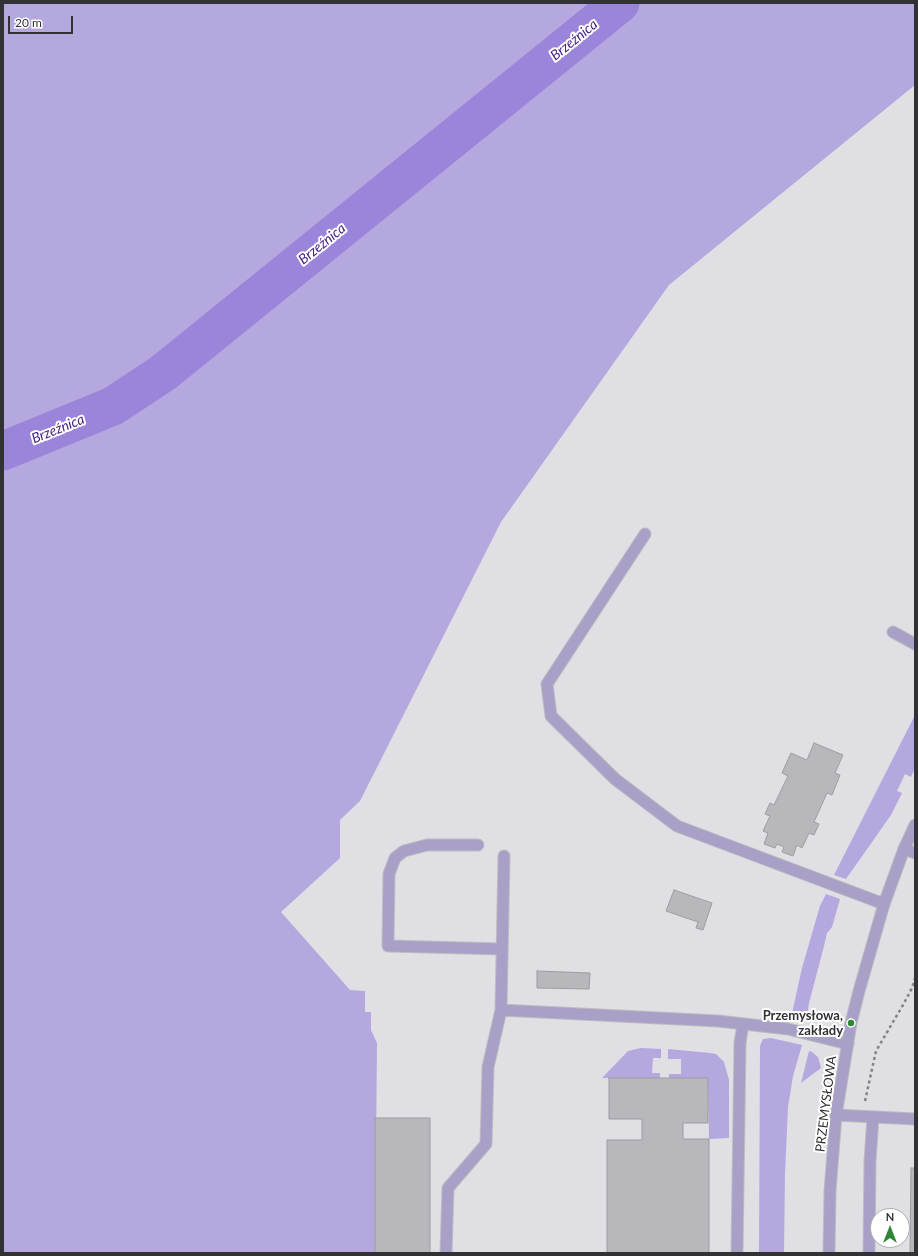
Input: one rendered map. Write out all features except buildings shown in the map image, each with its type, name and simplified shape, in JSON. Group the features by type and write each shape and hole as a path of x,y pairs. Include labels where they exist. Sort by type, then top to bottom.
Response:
{"street":[{"path":"645,534 547,684 551,716 615,779 677,826 884,904"},
{"path":"893,632 915,644"},
{"name":"PRZEMYSŁOWA","path":"828,1253 830,1191 836,1115 848,1044 859,991 884,904 904,849 915,825"},
{"path":"478,845 427,845 404,851 395,858 389,874 388,946 502,949"},
{"path":"904,849 915,853"},
{"path":"446,1253 448,1188 486,1144 488,1067 501,1010 504,856"},
{"path":"501,1010 718,1021 788,1030 848,1044"},
{"path":"736,1253 740,1042 743,1024"},
{"path":"836,1115 915,1119"},
{"path":"869,1253 870,1148 873,1118"}],"shaded area":[{"path":"3,3 915,3 915,85 669,285 501,522 360,801 340,820 340,858 281,912 350,990 365,991 365,1012 371,1012 371,1030 377,1043 375,1253 3,1253"},
{"path":"915,715 915,768 911,777 905,774 897,791 902,793 891,815 846,879 834,875"},
{"path":"826,894 840,899 832,927 827,933 809,1003 806,1021 791,1018 802,968 820,906"},
{"path":"771,1038 802,1045 793,1076 788,1107 784,1253 759,1253 760,1046 763,1039"},
{"path":"641,1048 661,1049 661,1058 653,1058 652,1073 660,1073 660,1078 602,1078 628,1051"},
{"path":"668,1049 716,1054 724,1062 729,1080 729,1138 709,1139 708,1079 669,1078 669,1074 681,1074 681,1059 668,1059"},
{"path":"809,1051 818,1057 821,1068 801,1083"}],"waterway":[{"name":"Brzeźnica","path":"3,451 113,406 163,373 620,3"}],"place":[{"name":"Przemysłowa, zakłady","path":"851,1023"}]}
